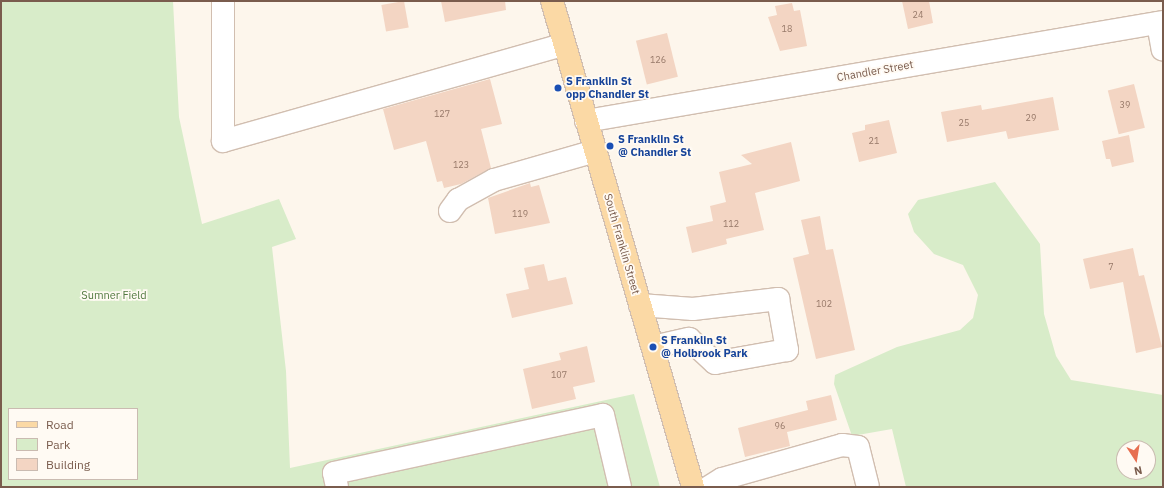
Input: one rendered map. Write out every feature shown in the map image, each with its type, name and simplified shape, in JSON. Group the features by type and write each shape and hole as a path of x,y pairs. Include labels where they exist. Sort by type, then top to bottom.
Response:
{"main road":[{"name":"South Franklin Street","path":"552,1 563,45 693,487"}],"street":[{"path":"223,1 223,141 563,45"},
{"path":"1161,23 1163,50"},
{"name":"Chandler Street","path":"586,120 1161,23"},
{"path":"450,211 458,200 494,180 595,151"},
{"path":"640,305 693,308 778,299 787,350 715,363 689,339"},
{"path":"689,339 693,308"},
{"path":"653,347 689,339"},
{"path":"337,487 334,473 603,415 620,487"},
{"path":"709,487 722,479 842,445 858,447 868,487"}],"green space":[{"name":"Sumner Field","path":"1,1 173,1 179,117 202,224 279,199 296,239 272,247 286,371 290,468 634,394 660,487 1,487"},
{"path":"995,182 1040,244 1044,314 1056,356 1071,380 1163,395 1163,487 906,487 892,429 852,436 834,384 835,375 897,347 960,330 973,318 978,295 963,265 934,254 914,232 908,214 918,200"}],"building":[{"path":"404,1 409,28 386,32 381,5"},
{"path":"441,1 505,1 506,10 445,22"},
{"path":"902,1 929,1 933,23 908,29"},
{"path":"792,3 794,11 800,10 807,46 780,51 768,17 777,15 775,6"},
{"path":"667,33 678,77 647,84 636,41"},
{"path":"490,79 502,124 481,129 491,168 461,184 444,188 442,181 437,182 426,141 394,150 383,109"},
{"path":"1134,84 1145,128 1119,134 1108,91"},
{"path":"1053,97 1059,130 1008,139 1006,131 947,142 941,112 981,105 982,110"},
{"path":"889,120 897,153 859,162 852,133 865,130 865,125"},
{"path":"1129,135 1134,162 1112,167 1110,159 1106,159 1102,141"},
{"path":"791,142 800,181 755,193 764,230 726,239 727,244 692,253 686,227 713,221 710,206 726,202 719,172 752,164 741,155"},
{"path":"530,183 531,187 539,185 550,223 495,234 488,198"},
{"path":"820,216 826,250 833,249 855,350 816,359 793,258 809,254 801,220"},
{"path":"1133,248 1139,276 1144,275 1162,347 1136,353 1123,282 1090,289 1083,259"},
{"path":"544,264 548,281 566,277 573,304 512,318 506,294 529,289 524,268"},
{"path":"587,346 595,382 573,387 576,399 532,409 523,369 561,360 559,353"},
{"path":"831,395 837,420 787,432 790,446 745,457 738,428 808,410 806,401"}],"place":[{"name":"S Franklin St opp Chandler St","path":"558,88"},
{"name":"S Franklin St @ Chandler St","path":"610,146"},
{"name":"S Franklin St @ Holbrook Park","path":"653,347"}]}
